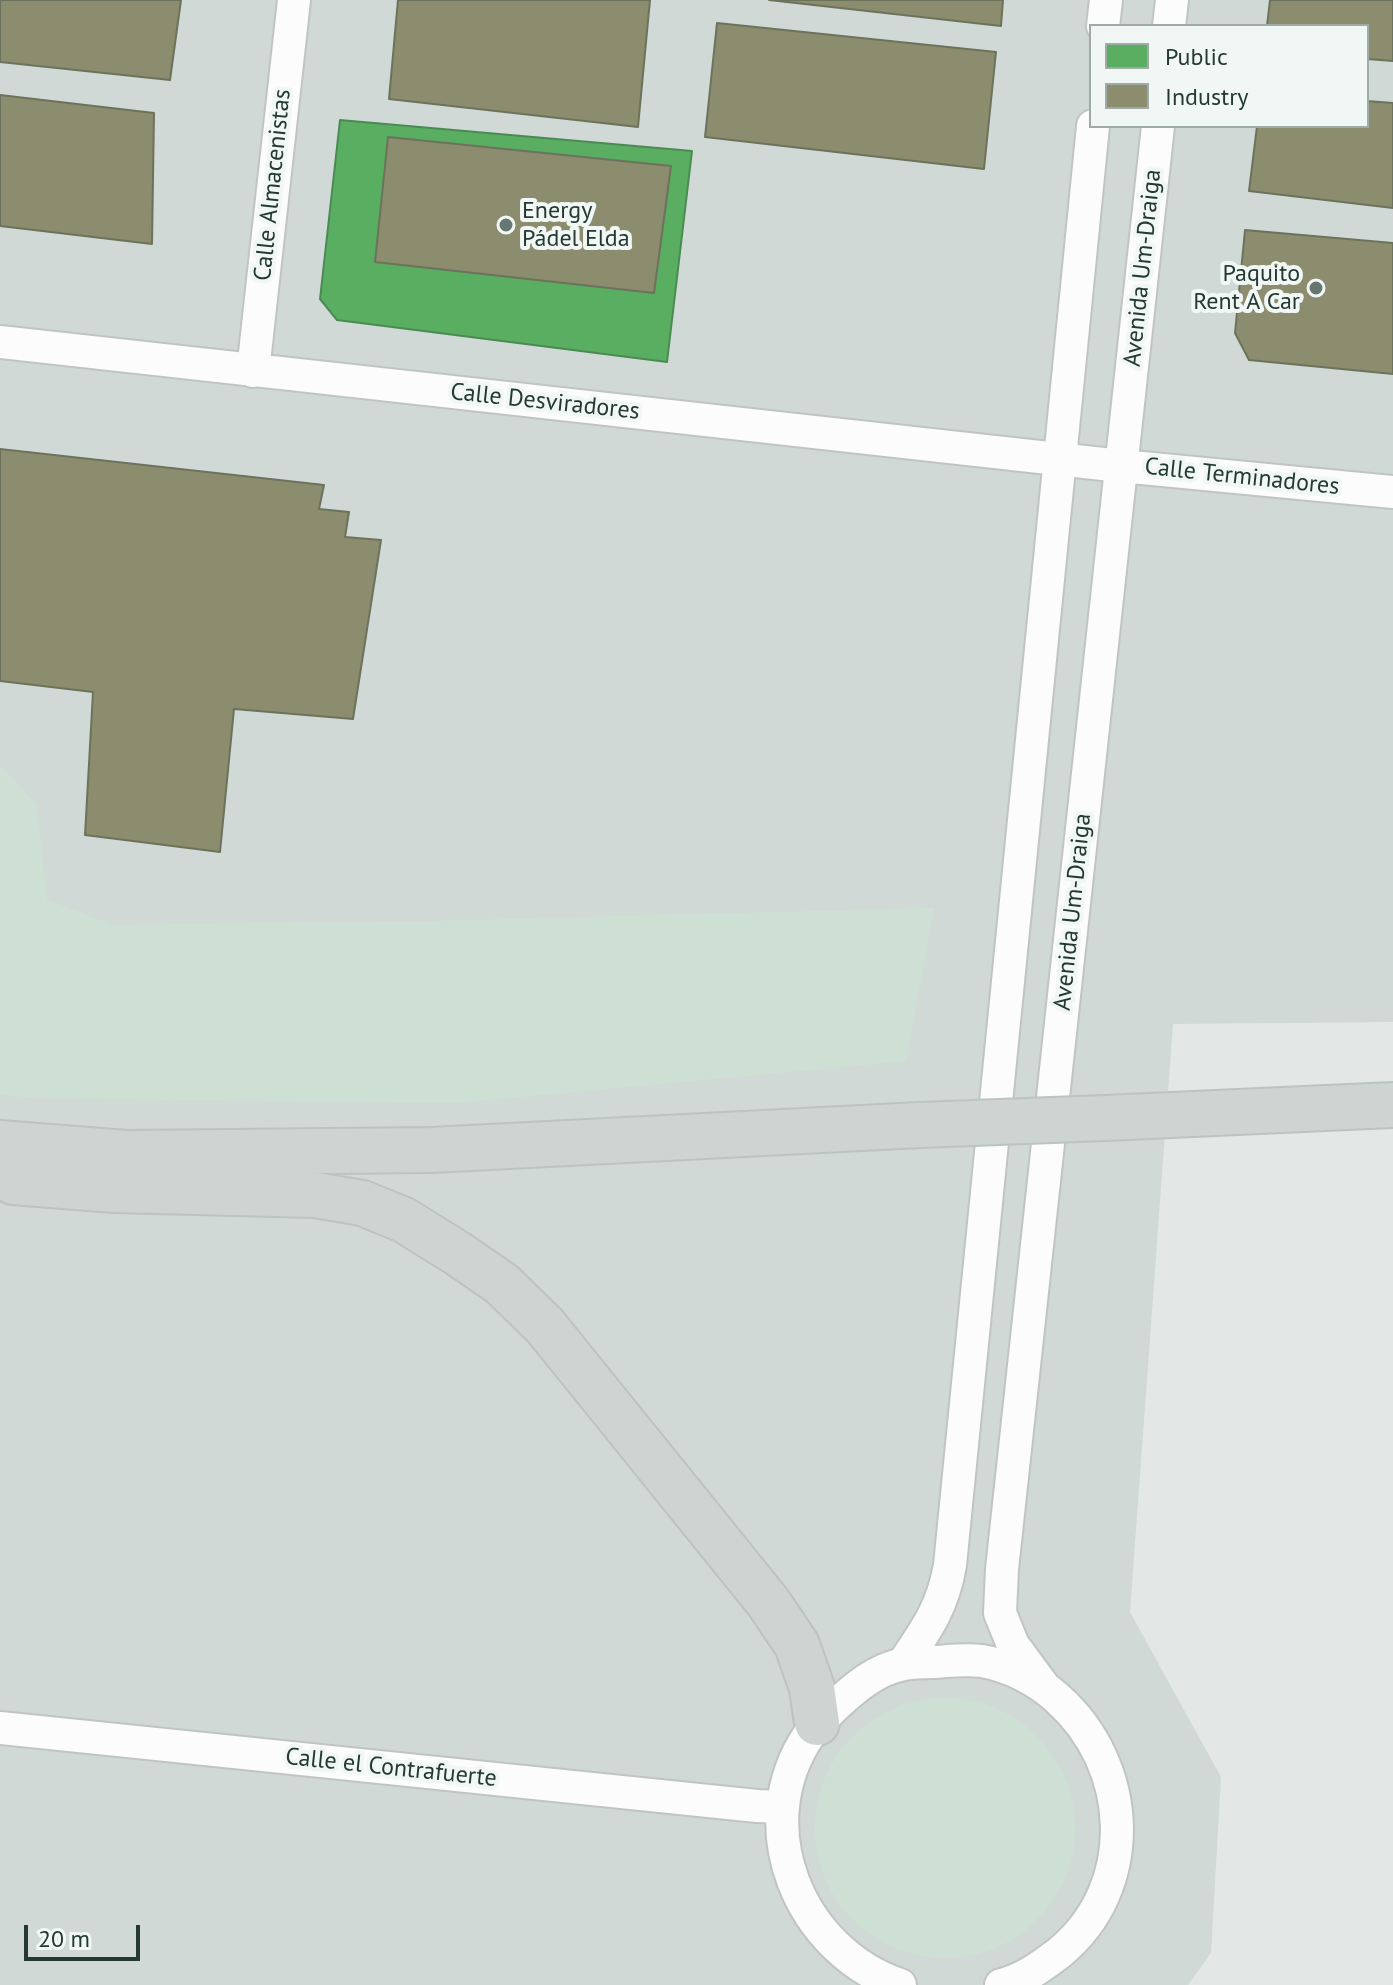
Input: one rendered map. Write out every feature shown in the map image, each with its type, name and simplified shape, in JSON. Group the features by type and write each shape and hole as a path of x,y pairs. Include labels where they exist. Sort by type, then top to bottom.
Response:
{"main road":[{"path":"0,1143 126,1153 431,1150 1393,1105"},
{"path":"0,1173 13,1182 99,1189 315,1195 362,1203 404,1220 457,1253 502,1284 545,1326 768,1602 797,1645 812,1688 817,1723"}],"street":[{"name":"Calle Almacenistas","path":"253,371 294,0"},
{"path":"1103,24 1106,0"},
{"path":"1169,24 1172,0"},
{"name":"Avenida Um-Draiga","path":"1044,1687 1013,1645 1000,1613 1091,462 1093,128"},
{"name":"Avenida Um-Draiga","path":"903,1664 936,1613 947,1587 1091,462 1158,128"},
{"name":"Calle Desviradores","path":"0,342 1091,462"},
{"name":"Calle Terminadores","path":"1091,462 1393,492"},
{"path":"900,1985 866,1977 826,1938 799,1899 784,1854 783,1807 791,1770 807,1737 817,1723 855,1687 903,1664 955,1660 982,1661 1014,1671 1044,1687 1071,1711 1094,1740 1109,1774 1117,1810 1116,1847 1108,1882 1092,1915 1069,1944 1040,1967 1005,1985"},
{"name":"Calle el Contrafuerte","path":"0,1728 783,1807"}],"shaded area":[{"path":"0,0 1393,0 1393,1022 1173,1024 1130,1612 1221,1777 1211,1953 1188,1985 0,1985"}],"green space":[{"path":"0,765 36,804 47,900 113,925 430,921 934,908 906,1061 455,1103 32,1098 0,1094"},
{"path":"932,1698 958,1698 983,1703 1006,1713 1028,1727 1046,1745 1070,1790 1075,1828 1070,1866 1060,1889 1046,1911 1028,1929 983,1953 958,1958 932,1958 907,1953 884,1943 862,1929 844,1911 820,1866 815,1841 815,1815 820,1790 830,1767 844,1745 862,1727 907,1703"}],"building: Public":[{"name":"Energy Pádel Elda","path":"340,120 692,151 667,362 337,320 320,299"}],"building: Industry":[{"path":"0,0 181,0 170,80 0,62"},
{"path":"398,0 650,0 638,127 389,99"},
{"path":"769,0 1003,0 1001,26"},
{"path":"1270,0 1393,0 1393,61 1369,59 1369,24 1267,24"},
{"path":"717,23 996,52 984,169 705,137"},
{"path":"0,95 154,113 152,244 0,226"},
{"path":"1369,101 1393,103 1393,208 1249,191 1257,128 1369,128"},
{"name":"Energy Pádel Elda","path":"388,137 671,166 654,293 375,262"},
{"name":"Paquito Rent A Car","path":"1245,230 1393,243 1393,374 1249,360 1235,333"},
{"path":"0,449 324,485 319,509 349,512 345,537 381,540 353,719 234,709 220,852 85,835 93,692 0,681"}],"place":[{"name":"Energy Pádel Elda","path":"506,225"},
{"name":"Paquito Rent A Car","path":"1316,288"}]}
